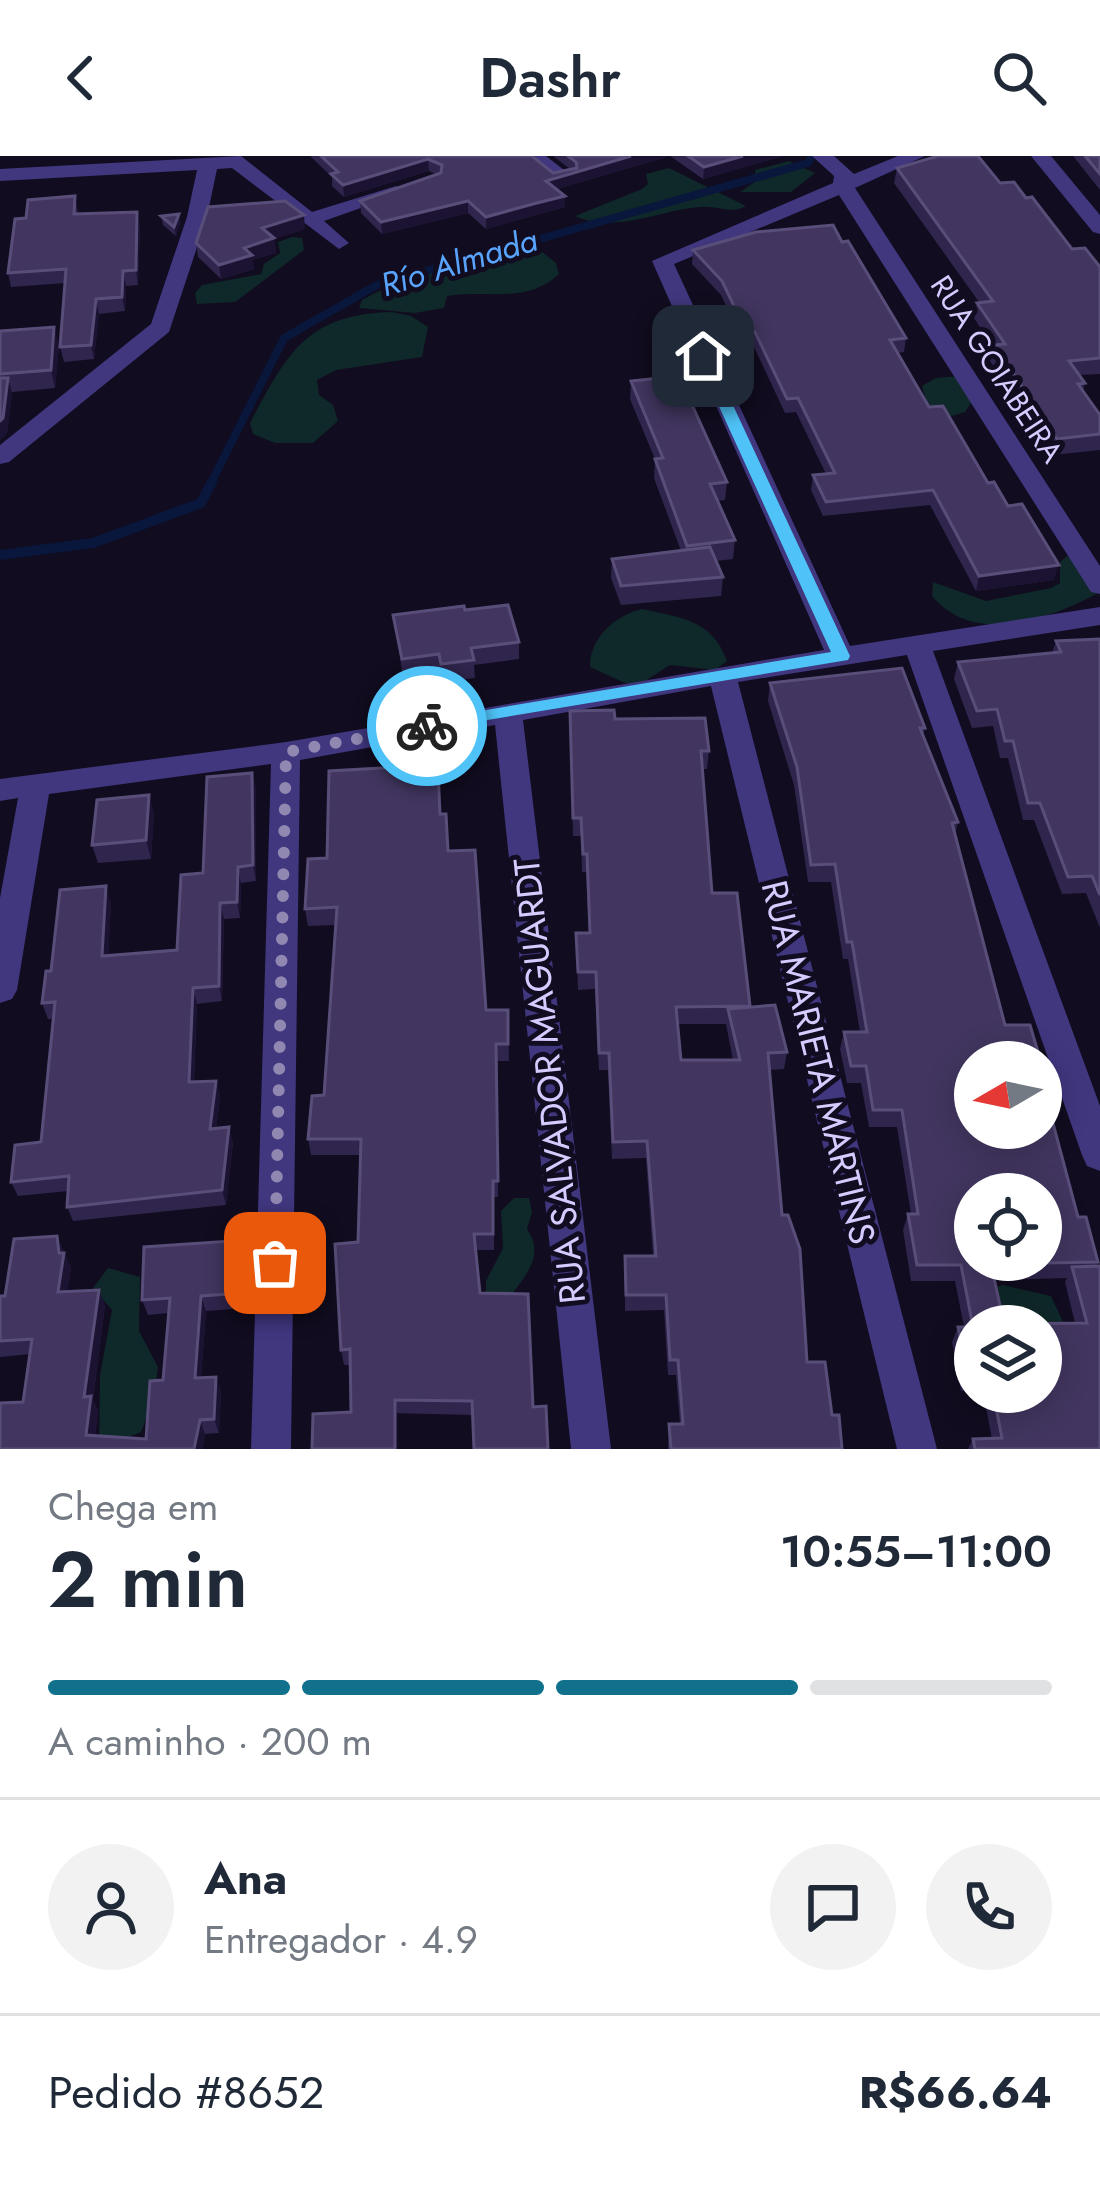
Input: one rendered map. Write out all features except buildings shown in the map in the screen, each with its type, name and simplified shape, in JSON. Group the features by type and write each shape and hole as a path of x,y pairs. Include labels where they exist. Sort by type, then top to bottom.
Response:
{"street":[{"path":"533,156 563,177"},
{"name":"RUA GOIABEIRA","path":"822,156 844,174 843,184 1100,586"},
{"path":"842,656 662,261 915,156"},
{"path":"1041,156 1100,228"},
{"path":"0,176 225,161 339,243"},
{"path":"0,457 161,327 197,217 225,161"},
{"path":"310,219 410,188"},
{"path":"0,790 286,752 722,675 1100,616"},
{"path":"916,645 1100,1155"},
{"name":"RUA MARIETA MARTINS","path":"722,675 917,1449"},
{"name":"RUA SALVADOR MAGUARDT","path":"508,712 591,1449"},
{"path":"271,1449 286,752"},
{"path":"0,991 35,786"}],"green space":[{"path":"789,161 815,173 791,192 740,192 756,181 755,170"},
{"path":"669,168 746,206 735,210 700,207 605,223 575,216 642,189 648,184 646,174"},
{"path":"302,238 304,250 235,302 197,304 195,293 202,285 261,274 264,264 280,253 278,242"},
{"path":"536,247 556,263 559,274 533,290 447,296 444,308 415,313 359,308 362,300 424,272"},
{"path":"392,312 411,316 428,327 422,357 336,370 317,380 319,395 333,405 338,421 313,443 275,443 253,434 250,423 263,399 303,342 339,320"},
{"path":"960,376 973,400 965,412 952,416 928,409 922,386 936,378"},
{"path":"1067,556 1080,558 1100,592 1036,619 991,624 969,621 949,612 932,596 933,582 986,601 1051,588 1060,583 1060,562"},
{"path":"642,609 704,628 727,661 715,670 670,665 642,683 625,683 590,667 594,647 606,630"},
{"path":"514,1198 529,1198 532,1212 527,1229 534,1249 530,1268 506,1303 486,1296 486,1281 503,1248 501,1211"},
{"path":"108,1268 140,1277 139,1331 158,1367 154,1398 141,1432 99,1449 100,1375 112,1310 93,1288"},
{"path":"995,1287 1051,1296 1055,1305 997,1305"}],"waterway":[{"name":"Río Almada","path":"210,485 284,338 377,285 808,163 812,156"},
{"name":"Río Almada","path":"0,555 93,543 201,503 212,482"}],"way so far":[{"path":"275,1263 286,752 427,726"}],"route":[{"path":"427,726 842,656 703,356"}]}
